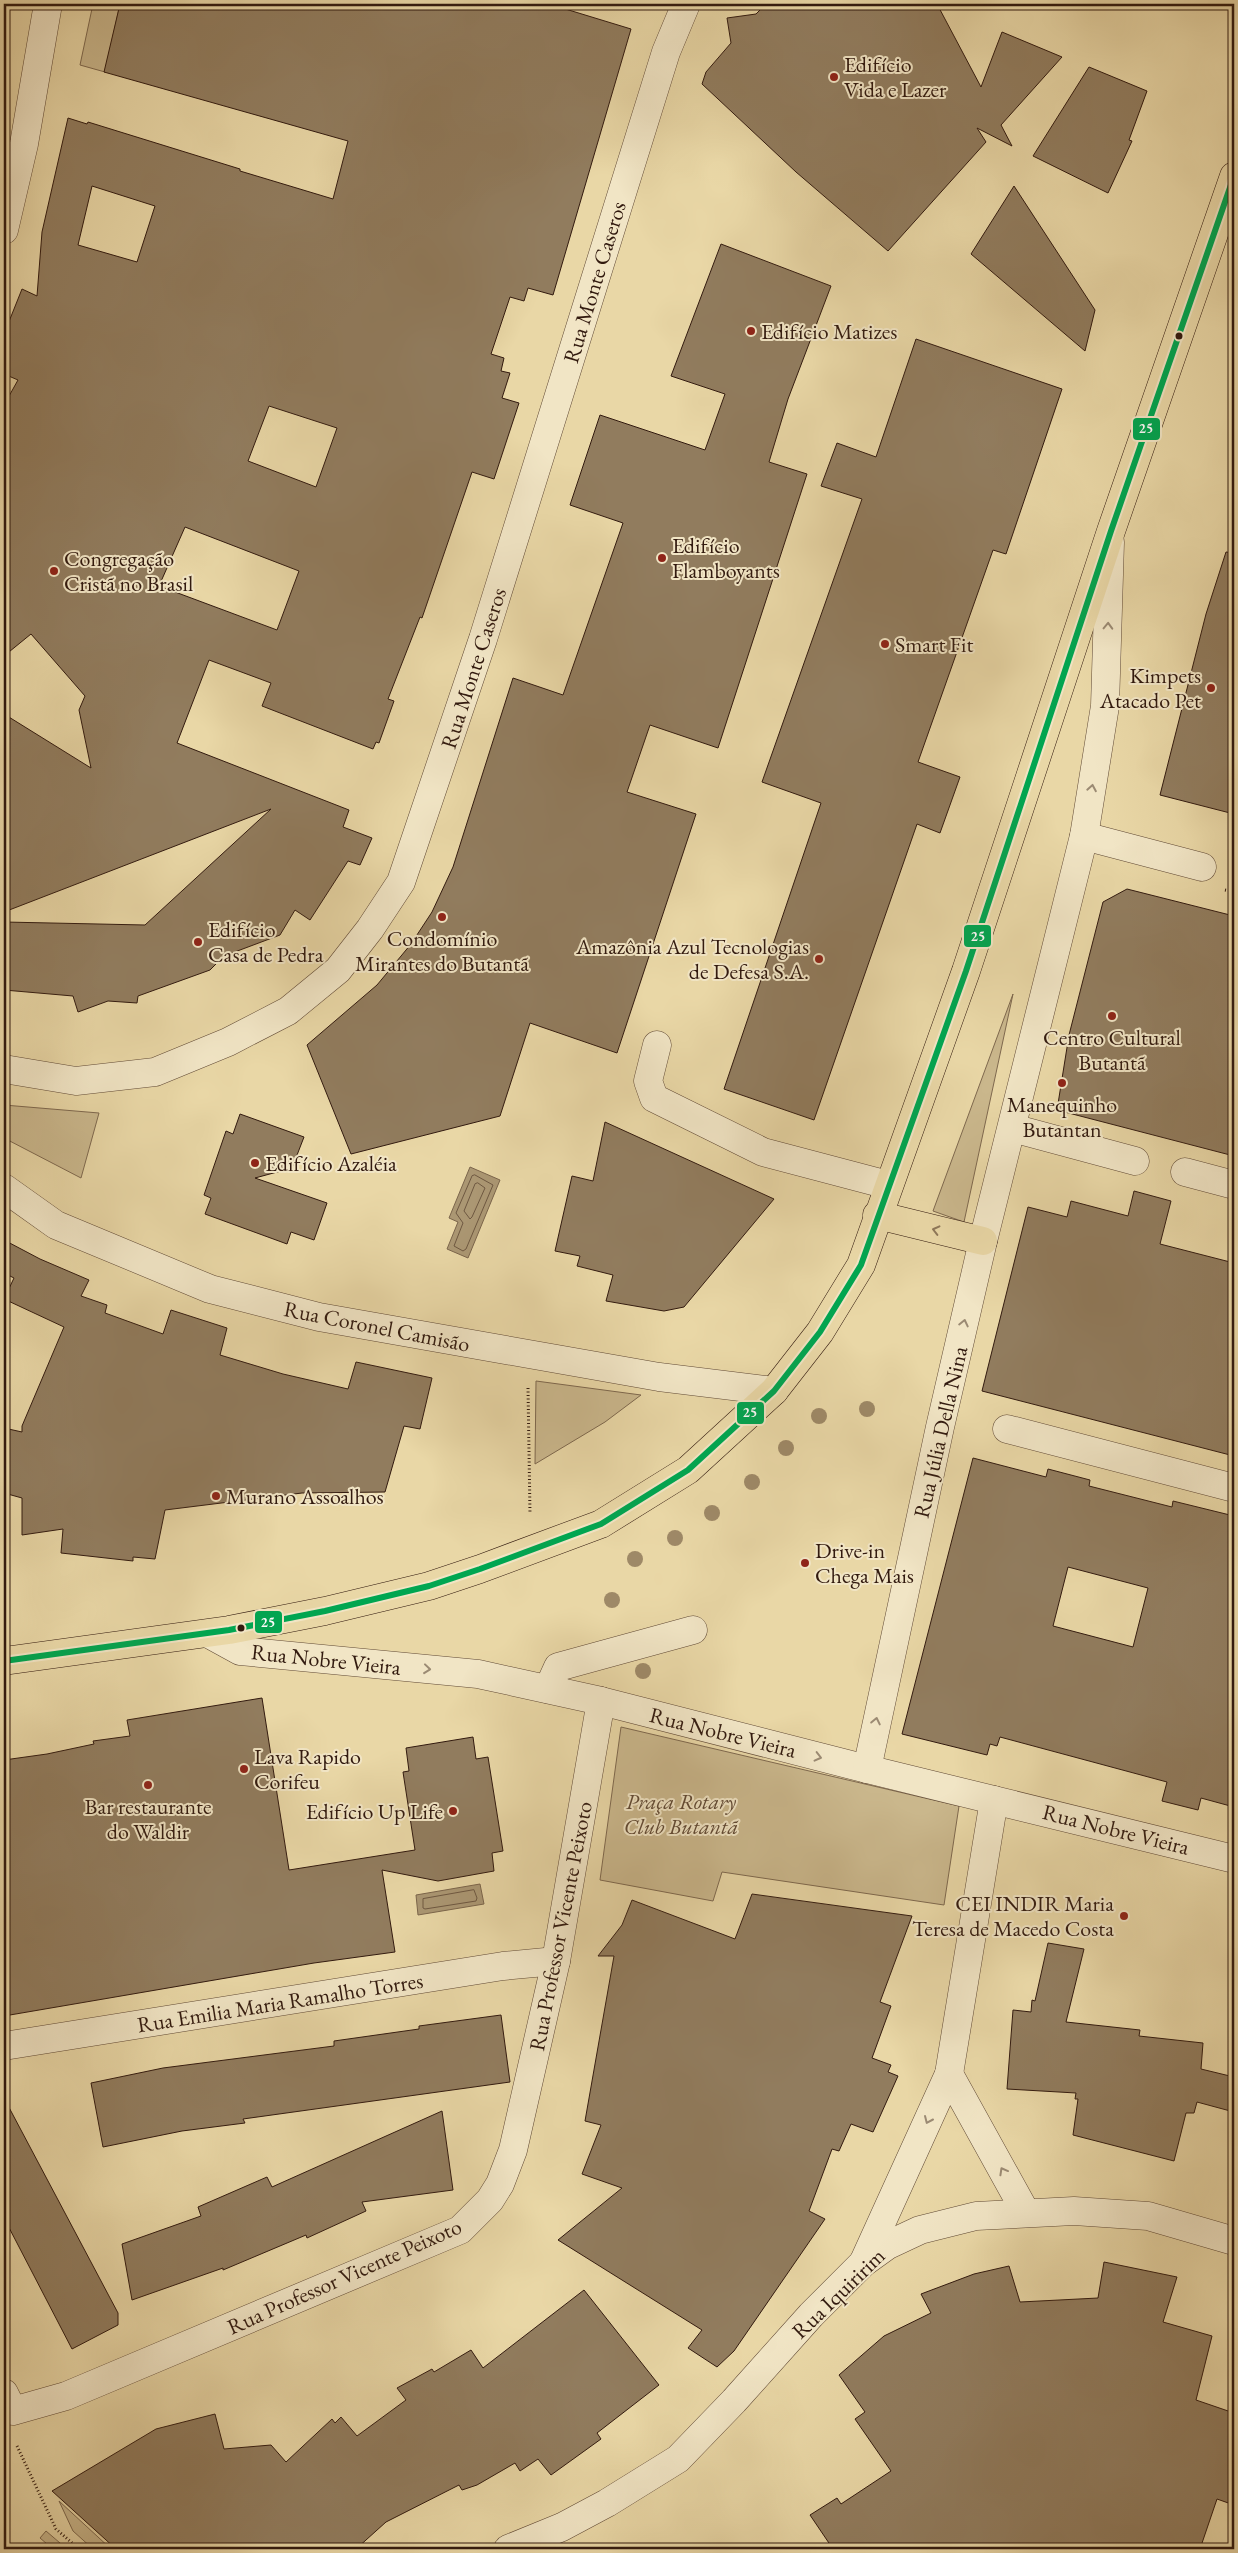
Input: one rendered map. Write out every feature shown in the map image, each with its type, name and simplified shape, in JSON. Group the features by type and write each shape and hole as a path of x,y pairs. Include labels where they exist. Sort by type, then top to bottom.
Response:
{"main road":[{"path":"4,1661 209,1634 325,1611 429,1586 530,1551 601,1524 688,1470 774,1391 820,1332 861,1265 877,1215 902,1151 966,971 1111,531 1234,176"},
{"path":"877,1215 983,1242"}],"street":[{"path":"4,230 24,144 48,4"},
{"name":"Rua Monte Caseros","path":"4,1069 76,1082 155,1072 228,1042 288,1011 338,970 370,929 401,882 483,639 666,52 686,4"},
{"name":"Rua Júlia Della Nina","path":"867,1769 932,1465 983,1242 1084,836 1106,706 1111,531"},
{"path":"1084,836 1202,867"},
{"path":"657,1045 648,1081 654,1098 763,1152 888,1185"},
{"path":"1012,1128 1135,1161"},
{"path":"1185,1172 1234,1185"},
{"name":"Rua Coronel Camisão","path":"4,1188 56,1225 210,1289 319,1317 659,1377 774,1391"},
{"path":"1007,1429 1234,1488"},
{"path":"548,1690 558,1667 693,1630"},
{"name":"Rua Nobre Vieira","path":"209,1634 240,1651 478,1674 601,1701 867,1769 1234,1859"},
{"name":"Rua Professor Vicente Peixoto","path":"8,2402 66,2396 460,2230 490,2200 500,2184 513,2150 556,1961 601,1701"},
{"path":"863,2263 949,2074 994,1800"},
{"name":"Rua Emilia Maria Ramalho Torres","path":"4,2046 503,1966 556,1961"},
{"path":"949,2074 1026,2213"},
{"name":"Rua Iquiririm","path":"508,2549 562,2527 607,2503 678,2459 734,2401 811,2315 863,2263 888,2244 920,2230 976,2216 1074,2211 1148,2216 1234,2241"}],"path":[{"path":"527,1354 530,1551"},
{"path":"8,2402 12,2437 56,2529 79,2549"}],"green space":[{"path":"93,4 120,4 105,72 80,65"},
{"path":"1013,994 964,1222 933,1211"},
{"path":"4,1105 99,1113 81,1178 4,1138"},
{"path":"536,1381 641,1395 605,1422 535,1464"},
{"name":"Praça Rotary Club Butantã","path":"621,1727 959,1806 944,1905 722,1872 713,1901 600,1880"},
{"path":"59,2501 111,2549 93,2549 73,2531"},
{"path":"46,2531 67,2549 53,2549 40,2538"}],"water":[{"path":"470,1167 500,1180 468,1258 447,1249 458,1222 449,1218"},
{"path":"480,1884 484,1904 418,1915 416,1895"}],"building":[{"path":"120,4 549,4 631,29 553,295 528,288 524,301 510,297 491,354 504,358 501,371 510,373 502,398 519,403 494,479 472,472 422,618 420,617 388,699 394,701 379,743 376,742 373,749 262,706 271,683 209,660 177,743 349,810 343,827 372,838 360,865 348,861 310,920 295,910 280,935 224,956 210,970 138,996 137,1003 108,1001 78,1012 73,996 4,990 4,922 145,925 271,809 4,912 4,714 91,768 79,710 85,696 31,634 4,656 4,405 18,380 4,374 4,334 22,289 37,296 42,232 68,118 87,124 88,122 333,199 348,141 104,72","holes":["92,186 155,206 137,262 78,245","269,406 337,428 316,487 248,461","185,527 299,571 277,630 159,586"]},
{"path":"766,4 937,4 981,87 1002,32 1062,57 1001,125 1012,146 977,128 986,142 888,251 796,172 702,84 706,72 731,43 727,18 756,14"},
{"path":"1089,67 1147,91 1129,140 1132,141 1108,193 1033,156"},
{"path":"1014,186 1095,310 1085,351 971,254"},
{"path":"721,244 831,286 788,399 769,462 807,474 718,748 650,725 627,792 696,814 617,1053 530,1023 500,1116 351,1154 307,1045 377,985 411,944 432,912 453,867 513,678 563,695 623,523 570,505 600,415 705,450 725,394 671,376"},
{"path":"916,339 1062,389 1006,554 993,550 918,762 960,777 940,833 917,824 814,1120 724,1089 821,803 762,782 862,499 821,486 837,443 876,457"},
{"path":"1226,552 1234,553 1234,814 1160,795 1206,614"},
{"path":"1127,889 1234,916 1234,1156 1057,1110 1069,1035 1103,902"},
{"name":"Edifício Azaléia","path":"240,1114 304,1137 292,1168 255,1178 327,1203 314,1240 291,1232 287,1244 205,1214 211,1198 204,1195 226,1131 233,1134"},
{"path":"605,1122 774,1199 684,1307 664,1311 606,1301 613,1275 577,1266 580,1256 555,1251 572,1176 593,1181"},
{"path":"1134,1191 1171,1201 1160,1244 1234,1263 1234,1456 982,1391 1028,1207 1067,1217 1071,1201 1128,1216"},
{"path":"4,1240 40,1259 89,1280 81,1296 107,1305 105,1313 163,1334 171,1310 227,1328 220,1355 283,1374 348,1389 356,1362 432,1378 420,1429 404,1426 385,1492 302,1493 165,1510 155,1559 133,1557 133,1561 61,1553 63,1529 22,1535 22,1498 4,1493 4,1428 22,1432 22,1426 64,1327 4,1299 14,1278 4,1273"},
{"path":"973,1458 1046,1477 1048,1469 1090,1480 1089,1486 1172,1507 1173,1501 1234,1516 1234,1807 1201,1798 1198,1810 1162,1801 1167,1782 1000,1737 997,1746 990,1744 987,1755 902,1734","holes":["1068,1567 1148,1588 1133,1647 1053,1626"]},
{"path":"262,1698 289,1870 415,1850 403,1772 409,1771 406,1748 473,1737 476,1759 488,1757 503,1851 492,1853 494,1871 438,1881 382,1870 395,1952 314,1963 4,2016 4,1760 47,1754 94,1744 93,1741 130,1736 127,1720"},
{"path":"752,1894 912,1916 880,2002 891,2006 872,2058 891,2065 888,2072 898,2076 873,2132 851,2124 839,2151 832,2149 809,2211 825,2219 734,2351 717,2367 688,2348 702,2330 558,2240 622,2188 582,2174 601,2125 585,2121 614,1956 598,1956 622,1925 632,1900 735,1939"},
{"path":"1048,1943 1084,1949 1066,2022 1140,2030 1139,2036 1203,2043 1201,2069 1234,2077 1234,2112 1197,2102 1194,2113 1186,2113 1174,2161 1073,2135 1078,2099 1075,2099 1076,2093 1007,2089 1013,2010 1031,2012 1032,2000 1035,2001"},
{"path":"501,2015 510,2082 243,2119 245,2123 182,2131 103,2147 91,2083 163,2068 334,2046 334,2041 419,2029 419,2026"},
{"path":"4,2098 118,2313 118,2325 72,2349 4,2218"},
{"path":"442,2111 453,2190 362,2202 366,2211 307,2238 306,2235 223,2270 223,2268 132,2300 122,2244 201,2216 198,2207 267,2177 272,2187"},
{"path":"1104,2262 1177,2277 1163,2322 1212,2336 1196,2400 1234,2413 1234,2505 1217,2499 1200,2549 833,2549 810,2515 837,2498 841,2504 891,2471 855,2419 865,2412 839,2375 884,2336 931,2313 921,2294 974,2274 1009,2266 1020,2302 1098,2298"},
{"path":"584,2290 659,2385 597,2433 601,2439 551,2475 538,2459 520,2471 515,2463 477,2485 462,2490 459,2485 386,2522 356,2549 116,2549 52,2491 156,2429 215,2414 224,2449 271,2445 286,2462 332,2419 335,2423 341,2417 357,2436 406,2400 397,2388 432,2369 434,2372 471,2350 483,2368"}],"transit line":[{"name":"25","path":"4,1661 229,1630 325,1611 429,1586 480,1569 601,1524 688,1470 774,1391 820,1332 861,1265 966,971 1111,531 1234,176"}],"place":[{"name":"Edifício Vida e Lazer","path":"834,77"},
{"name":"Edifício Matizes","path":"751,331"},
{"name":"Edifício Flamboyants","path":"662,558"},
{"name":"Congregação Cristã no Brasil","path":"54,571"},
{"name":"Smart Fit","path":"885,644"},
{"name":"Kimpets Atacado Pet","path":"1211,688"},
{"name":"Condomínio Mirantes do Butantã","path":"442,917"},
{"name":"Edifício Casa de Pedra","path":"198,942"},
{"name":"Amazônia Azul Tecnologias de Defesa S.A.","path":"819,959"},
{"name":"Centro Cultural Butantã","path":"1112,1016"},
{"name":"Manequinho Butantan","path":"1062,1083"},
{"name":"Edifício Azaléia","path":"255,1163"},
{"name":"Murano Assoalhos","path":"216,1496"},
{"name":"Drive-in Chega Mais","path":"805,1563"},
{"name":"Lava Rapido Corifeu","path":"244,1769"},
{"name":"Bar restaurante do Waldir","path":"148,1785"},
{"name":"Edifício Up Life","path":"453,1811"},
{"name":"CEI INDIR Maria Teresa de Macedo Costa","path":"1124,1916"}]}
